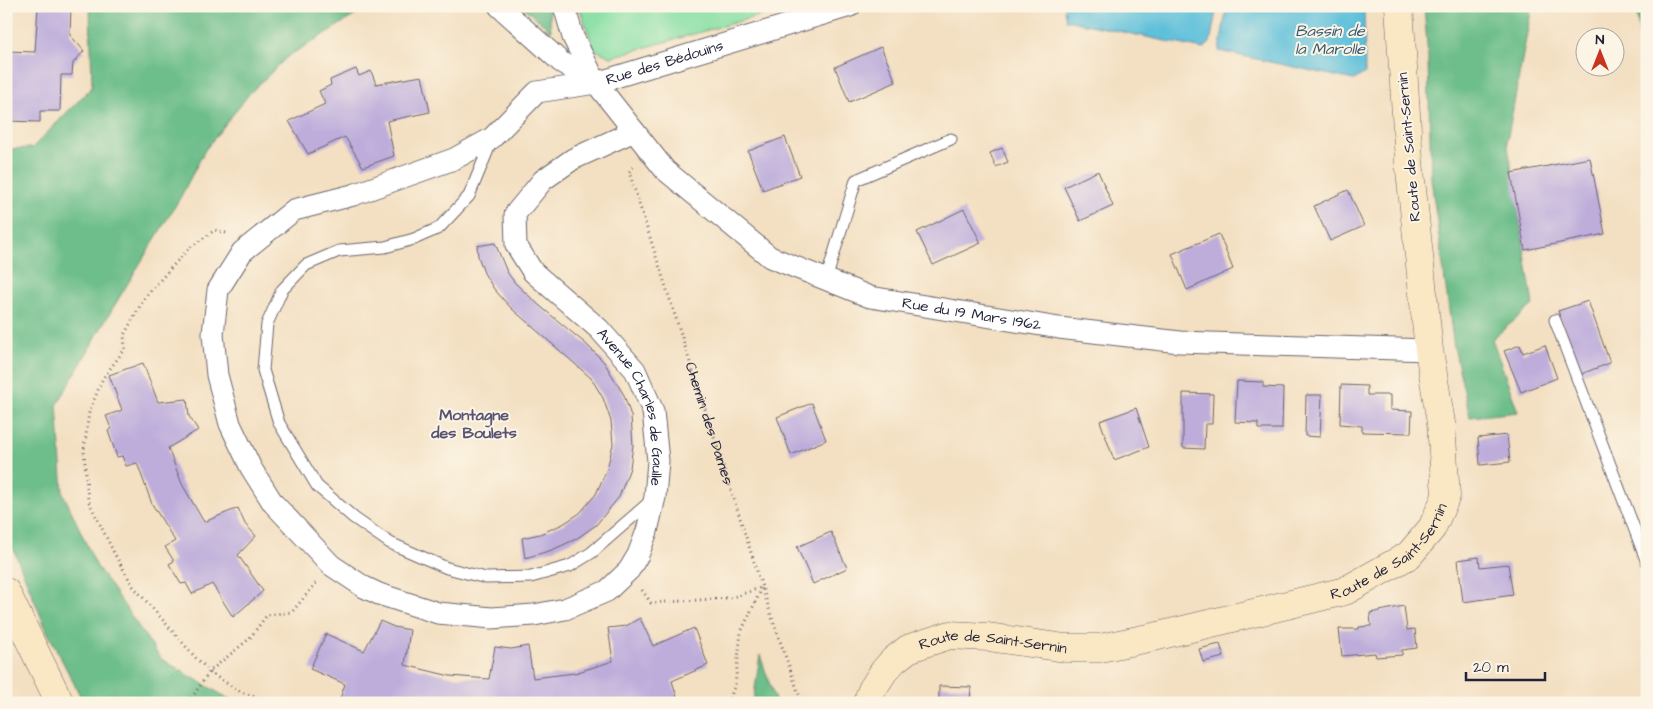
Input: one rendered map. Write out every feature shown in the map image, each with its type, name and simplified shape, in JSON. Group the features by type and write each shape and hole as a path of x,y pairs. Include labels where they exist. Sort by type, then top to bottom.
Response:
{"street":[{"name":"Rue des Bédouins","path":"499,6 561,62 596,83 850,6"},
{"path":"564,6 573,37 596,83"},
{"name":"Route de Saint-Sernin","path":"867,703 872,690 884,671 894,660 908,649 950,635 988,637 1065,648 1100,648 1158,636 1345,591 1409,555 1432,528 1446,496 1441,424 1429,350 1409,161 1399,6"},
{"name":"Rue du 19 Mars 1962","path":"596,83 665,170 770,257 870,297 1059,328 1180,342 1429,350"},
{"name":"Avenue Charles de Gaulle","path":"596,83 538,92 492,138 454,159 353,195 294,210 242,252 218,290 213,334 217,375 230,424 251,468 273,503 331,565 364,587 396,600 438,613 492,618 534,615 565,609 607,591 628,570 638,555 648,531 655,497 658,461 653,411 635,370 599,329 533,272 516,245 515,214 543,180 573,159 634,131"},
{"path":"6,592 60,703"}],"lane":[{"path":"492,138 469,196 439,228 414,239 385,247 339,251 306,265 282,290 267,324 263,370 279,424 317,486 354,518 390,543 447,568 486,578 532,577 570,566 591,553 655,497"},
{"path":"826,280 856,180 951,139"},
{"path":"1555,320 1647,562"}],"path":[{"name":"Chemin des Dames","path":"649,150 628,172 762,587 802,703"},
{"path":"256,241 215,230 188,249 145,297 124,335 125,349 103,378 89,412 84,451 88,500 114,553 133,586 196,658 210,671 241,692 276,703"},
{"path":"190,703 210,671 249,639 267,615 292,612 331,565"},
{"path":"628,570 651,603 730,598 762,587"},
{"path":"728,703 735,685 741,632 762,587"}],"green space":[{"path":"90,6 370,6 287,57 249,94 205,150 180,198 108,316 57,405 63,493 96,565 161,659 236,703 84,703 47,631 6,531 6,149 32,148 92,87"},
{"path":"522,6 549,6 551,31"},
{"path":"579,6 794,6 611,57 594,49"},
{"path":"1424,6 1532,6 1507,141 1533,305 1492,339 1518,412 1470,417 1454,347 1431,178 1428,57"},
{"path":"1636,6 1647,6 1647,98"},
{"path":"760,655 776,703 753,703"}],"water":[{"path":"1065,6 1217,6 1210,43 1203,49 1066,20"},
{"name":"Bassin de la Marolle","path":"1227,6 1364,6 1365,73 1354,80 1219,51"}],"building":[{"path":"38,6 71,6 70,35 84,51 73,63 72,75 61,75 60,111 40,111 40,122 6,121 6,51 35,52"},
{"path":"881,47 896,82 849,102 835,67"},
{"path":"356,69 359,76 371,71 376,84 422,76 430,112 387,121 394,156 363,167 345,137 308,154 289,121 325,104 319,91 331,85 330,80"},
{"path":"785,137 800,176 763,190 748,151"},
{"path":"1002,148 1008,162 996,167 990,153"},
{"path":"1590,158 1605,234 1525,250 1511,173"},
{"path":"1098,171 1113,206 1080,221 1064,187"},
{"path":"1348,190 1364,226 1330,241 1314,206"},
{"path":"964,209 981,243 933,265 917,232"},
{"path":"1219,234 1233,269 1187,290 1172,254"},
{"path":"495,243 507,272 515,283 586,344 604,362 624,395 631,416 633,445 630,468 619,497 596,525 576,539 552,550 525,558 522,538 540,534 563,524 580,513 596,494 607,469 613,444 611,421 603,398 591,378 511,308 494,289 484,273 478,256 477,246"},
{"path":"1588,301 1610,363 1581,374 1558,311"},
{"path":"1520,345 1523,353 1545,345 1557,378 1521,392 1504,351"},
{"path":"143,363 158,402 187,399 189,416 198,430 168,448 182,484 204,522 238,508 245,524 256,536 238,555 263,591 233,617 212,584 192,594 186,583 181,584 169,564 174,561 165,547 175,541 152,504 137,463 126,466 122,456 117,457 108,431 111,428 106,416 122,410 109,375"},
{"path":"1237,381 1263,382 1263,387 1283,388 1282,429 1258,429 1258,423 1235,422"},
{"path":"1341,385 1367,386 1367,395 1390,395 1390,410 1412,411 1411,433 1362,432 1362,426 1340,424"},
{"path":"1183,393 1213,394 1212,424 1205,424 1204,449 1183,448"},
{"path":"1306,395 1322,395 1320,437 1305,436"},
{"path":"812,403 826,440 791,455 777,417"},
{"path":"1136,408 1149,447 1114,460 1100,421"},
{"path":"1507,435 1510,462 1480,465 1478,438"},
{"path":"831,532 847,568 813,584 797,547"},
{"path":"1479,557 1480,567 1508,564 1513,595 1463,602 1458,560"},
{"path":"1404,606 1407,630 1415,629 1417,648 1402,650 1402,655 1376,657 1375,653 1342,656 1339,629 1359,629 1359,627 1371,626 1370,613"},
{"path":"640,618 653,646 694,628 708,665 672,681 677,697 666,703 622,703 621,700 612,703 350,703 340,699 345,684 310,669 326,634 364,651 380,621 394,627 410,630 405,665 450,676 489,679 495,647 511,649 528,646 533,678 575,673 613,661 608,628 626,626"},
{"path":"1220,644 1224,657 1203,662 1199,649"},
{"path":"939,686 971,687 970,703 939,703"}],"district":[{"name":"Montagne des Boulets","path":"474,424"}]}
